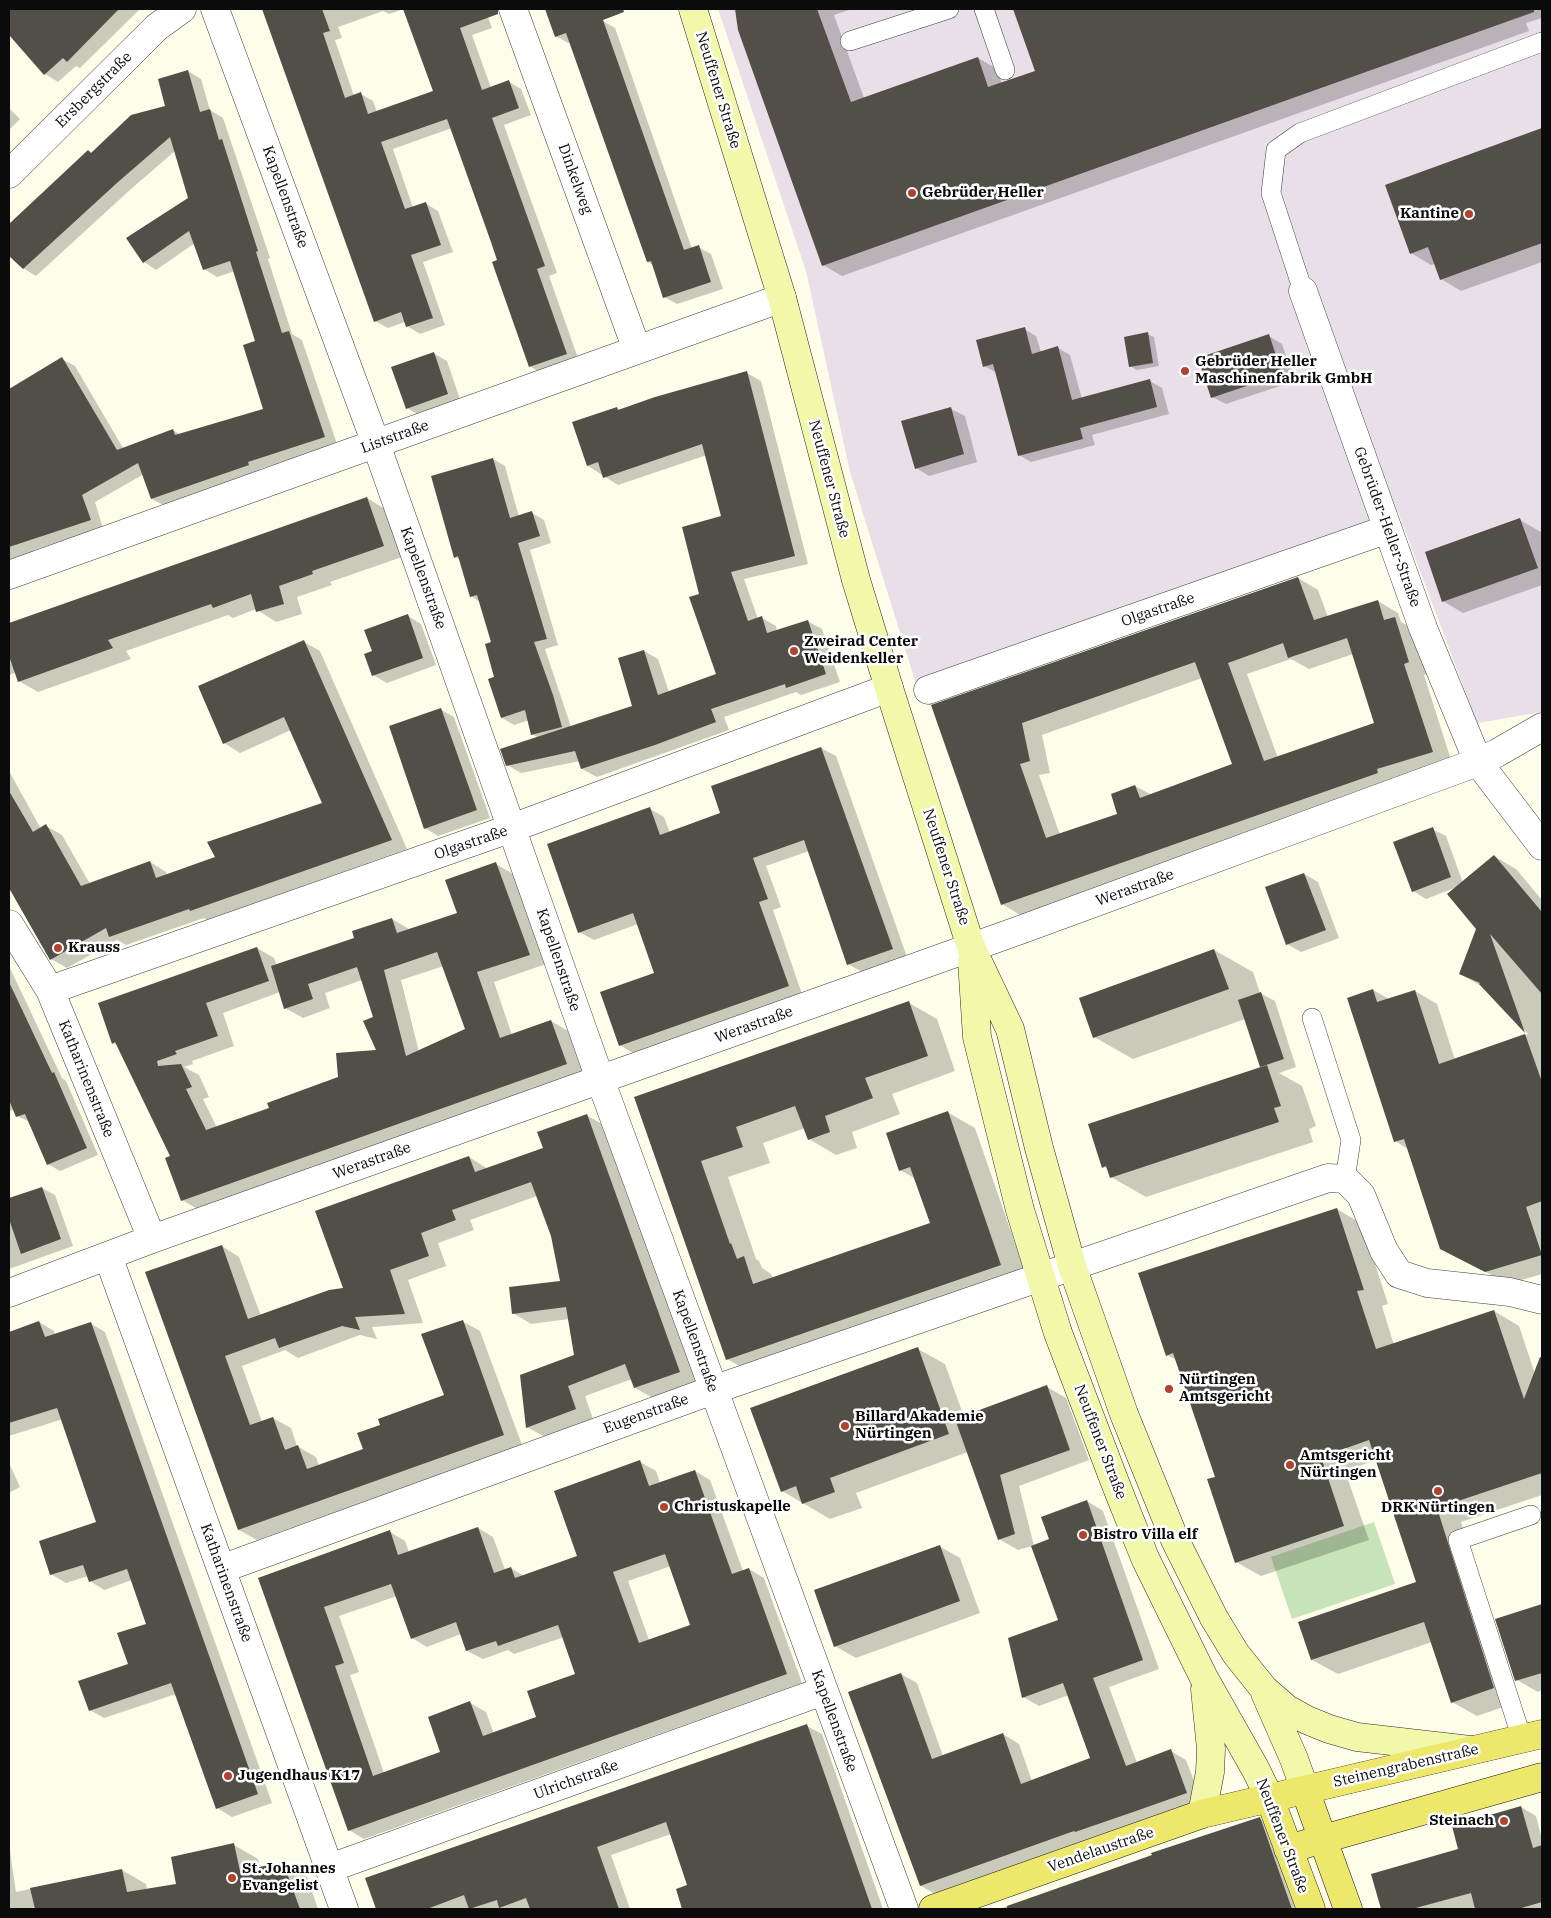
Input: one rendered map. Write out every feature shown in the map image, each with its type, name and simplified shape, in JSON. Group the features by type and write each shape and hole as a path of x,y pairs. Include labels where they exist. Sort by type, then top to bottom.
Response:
{"main road":[{"name":"Neuffener Straße","path":"693,9 782,298 856,580 889,688 971,947 1010,1029 1039,1148 1072,1266 1124,1414 1175,1540 1214,1618 1236,1654 1264,1689 1287,1709 1329,1729 1357,1737 1474,1751"},
{"name":"Neuffener Straße","path":"971,947 977,1037 1020,1210 1058,1333 1145,1558 1204,1678 1256,1770 1270,1799 1311,1909"},
{"path":"1202,1814 1210,1772 1211,1749 1204,1678"},
{"name":"Neuffener Straße","path":"1264,1689 1294,1758 1348,1909"},
{"name":"Steinengrabenstraße","path":"1270,1799 1532,1736"},
{"path":"1288,1849 1542,1777"},
{"name":"Vendelaustraße","path":"933,1909 1202,1814 1270,1799"}],"street":[{"name":"Ersbergstraße","path":"9,174 157,27 182,9"},
{"name":"Kapellenstraße","path":"216,9 376,444 712,1390 904,1909"},
{"name":"Dinkelweg","path":"514,9 636,350"},
{"name":"Gebrüder-Heller-Straße","path":"1303,291 1423,628 1488,758 1542,846"},
{"name":"Liststraße","path":"9,575 782,298"},
{"name":"Olgastraße","path":"928,690 1388,529"},
{"name":"Olgastraße","path":"50,990 512,828 889,688"},
{"name":"Werastraße","path":"1488,758 1542,727"},
{"name":"Werastraße","path":"9,1293 152,1239 971,947 1488,758 1542,742"},
{"name":"Katharinenstraße","path":"9,924 50,990 152,1239"},
{"path":"1072,1266 1328,1178 1345,1179 1361,1195 1384,1251 1398,1274 1427,1283 1510,1292 1542,1300"},
{"name":"Katharinenstraße","path":"108,1256 344,1909"},
{"name":"Eugenstraße","path":"221,1569 712,1390 1072,1266"},
{"name":"Ulrichstraße","path":"330,1868 823,1691"}],"lane":[{"path":"850,42 949,9"},
{"path":"984,9 1005,70"},
{"path":"1303,291 1271,193 1276,150 1300,133 1542,42"},
{"path":"1312,1018 1350,1140 1345,1179"},
{"path":"1530,1515 1458,1540 1532,1736"}],"shaded area":[{"name":"Gebrüder Heller Maschinenfabrik GmbH","path":"718,9 1542,9 1542,712 1477,723 1398,512 916,684 850,472 806,271"}],"green space":[{"path":"1374,1522 1395,1584 1292,1619 1271,1557"}],"building":[{"path":"9,9 119,9 67,62 63,58 44,75 9,35"},
{"path":"262,9 322,9 330,31 323,33 345,98 361,92 368,114 433,91 403,9 498,9 498,14 460,28 482,90 509,80 519,108 492,118 545,266 537,269 567,354 529,367 492,262 497,260 447,119 381,142 405,209 426,202 441,245 411,255 433,318 406,327 401,312 374,322"},
{"path":"545,9 623,9 624,12 603,20 684,250 699,245 711,282 663,298 651,261 647,262 566,33 555,37"},
{"name":"Gebrüder Heller","path":"735,9 817,9 851,102 978,57 988,87 1035,71 1013,9 1534,9 1534,12 822,266 738,30"},
{"path":"188,70 200,112 210,109 219,140 222,139 282,333 289,331 325,437 248,462 249,465 151,499 138,463 82,495 91,520 9,547 9,389 62,357 117,450 173,429 175,435 263,409 243,345 255,341 230,261 203,270 189,231 143,263 126,238 188,198 170,137 23,269 9,256 9,224 88,150 91,153 131,115 165,106 158,79"},
{"name":"Kantine","path":"1542,128 1542,243 1440,280 1428,247 1410,254 1385,185"},
{"path":"1025,327 1032,354 1058,346 1072,400 1150,379 1157,407 1080,428 1083,439 1018,456 993,364 983,367 976,340"},
{"path":"1148,332 1153,363 1129,367 1124,337"},
{"path":"1269,334 1282,374 1211,398 1198,358"},
{"path":"434,352 448,394 406,409 391,367"},
{"path":"747,371 795,556 731,572 748,621 762,616 767,633 808,620 826,674 786,688 785,684 711,709 716,722 655,745 581,769 575,751 506,766 500,749 632,706 618,658 644,650 658,695 716,674 689,597 699,594 682,527 721,516 702,444 603,478 598,462 587,466 572,422 617,407 618,410 655,397"},
{"path":"951,407 964,454 915,469 901,421"},
{"path":"493,458 510,518 532,511 540,536 518,543 547,639 534,642 562,727 531,735 525,710 501,718 488,679 494,677 485,644 491,642 477,595 470,597 458,556 454,558 431,476"},
{"path":"367,497 384,546 312,571 313,574 279,586 284,604 256,612 251,594 213,608 211,604 108,640 113,648 18,682 9,656 9,623"},
{"path":"1520,518 1538,568 1442,602 1425,552"},
{"path":"1298,577 1314,620 1378,600 1384,620 1395,617 1409,662 1404,664 1433,752 1377,769 1378,773 1001,905 931,705","holes":["1347,638 1374,723 1264,761 1228,663 1283,643 1288,658","1195,662 1232,764 1140,798 1135,785 1111,794 1117,814 1046,838 1020,764 1030,761 1022,723"]},
{"path":"408,614 423,658 372,676 364,654 372,651 364,630"},
{"path":"304,640 392,840 190,911 189,909 109,937 106,928 50,960 9,888 9,791 33,832 46,824 81,886 150,861 156,878 215,857 207,842 322,803 284,717 223,744 198,686"},
{"path":"441,708 477,810 424,829 389,726"},
{"path":"821,747 893,949 847,965 804,840 753,858 768,899 759,902 789,986 619,1046 600,992 654,973 633,913 578,933 547,844 650,807 660,835 720,813 711,786"},
{"path":"1433,827 1451,877 1412,892 1393,842"},
{"path":"1494,855 1542,912 1542,994 1490,934 1525,1033 1480,983 1459,974 1476,929 1447,894"},
{"path":"496,862 530,955 477,972 500,1038 551,1020 567,1064 181,1201 165,1158 170,1156 115,1042 112,1044 98,1003 257,947 269,981 206,1003 218,1036 175,1051 177,1054 157,1061 158,1066 181,1064 192,1087 186,1089 206,1130 269,1108 267,1103 338,1077 336,1053 376,1050 363,1021 373,1017 357,967 308,984 313,999 284,1009 271,966 354,938 352,931 392,918 397,933 457,913 445,880","holes":["437,952 465,1029 406,1056 384,970"]},
{"path":"1304,873 1326,930 1286,945 1265,887"},
{"path":"1214,949 1229,989 1093,1038 1079,998"},
{"path":"9,982 52,1073 54,1072 87,1148 47,1165 25,1114 16,1117 9,1100"},
{"path":"1373,989 1377,1002 1415,990 1439,1064 1525,1034 1542,1082 1542,1201 1526,1207 1542,1255 1485,1272 1440,1249 1404,1139 1394,1142 1347,998"},
{"path":"1261,992 1284,1059 1260,1067 1238,1000"},
{"path":"909,1001 928,1056 865,1078 873,1098 825,1116 830,1132 808,1140 795,1106 736,1127 743,1147 701,1161 730,1244 737,1259 744,1256 753,1284 930,1223 910,1167 899,1171 886,1133 948,1111 1001,1265 726,1360 634,1097"},
{"path":"1267,1065 1281,1106 1274,1108 1279,1122 1110,1178 1106,1166 1102,1168 1088,1124"},
{"path":"587,1114 680,1372 634,1388 625,1364 568,1386 576,1409 526,1428 520,1375 574,1355 566,1307 512,1314 509,1287 560,1281 551,1236 531,1182 452,1210 456,1220 421,1233 429,1256 390,1270 405,1314 355,1317 360,1330 342,1326 279,1348 275,1338 225,1356 250,1425 273,1417 285,1450 298,1445 307,1469 363,1449 357,1433 380,1425 378,1419 444,1395 421,1334 463,1320 504,1435 238,1530 145,1272 222,1245 248,1319 329,1290 343,1288 315,1211 469,1156 475,1172 543,1148 537,1132"},
{"path":"42,1187 61,1239 21,1254 9,1219 9,1198"},
{"path":"1337,1208 1364,1290 1357,1291 1376,1349 1494,1310 1524,1399 1540,1357 1542,1358 1542,1473 1437,1508 1494,1688 1451,1703 1424,1622 1311,1660 1298,1622 1416,1582 1369,1440 1321,1457 1344,1526 1235,1563 1207,1479 1215,1477 1173,1353 1166,1356 1138,1273"},
{"path":"39,1321 45,1337 91,1322 258,1794 216,1809 171,1683 89,1711 78,1681 128,1664 117,1633 146,1624 127,1569 89,1582 83,1565 50,1575 39,1541 96,1522 57,1408 9,1423 9,1332"},
{"name":"Billard Akademie Nürtingen","path":"918,1347 949,1434 830,1478 835,1492 802,1504 796,1486 781,1492 750,1408"},
{"path":"1047,1385 1070,1450 1000,1475 1015,1534 998,1540 955,1419"},
{"path":"640,1460 649,1486 695,1470 732,1574 749,1568 787,1674 348,1831 258,1578 390,1530 398,1555 478,1527 494,1573 511,1567 515,1578 577,1556 554,1491","holes":["665,1554 690,1625 639,1643 613,1572","391,1584 411,1639 456,1622 466,1651 496,1641 498,1646 558,1625 575,1674 527,1691 536,1717 483,1736 470,1701 428,1717 440,1752 373,1776 335,1666 344,1663 324,1607"]},
{"path":"1087,1500 1143,1660 1093,1678 1126,1766 1171,1749 1187,1793 920,1886 848,1692 901,1673 932,1759 1003,1733 1021,1784 1090,1758 1063,1683 1022,1698 1008,1638 1058,1620 1031,1546 1049,1539 1041,1517"},
{"path":"940,1545 960,1601 834,1647 814,1590"},
{"path":"1542,1604 1542,1673 1515,1681 1495,1619"},
{"path":"807,1724 872,1909 682,1909 676,1889 687,1885 666,1822 597,1847 619,1909 530,1909 526,1898 499,1908 497,1900 469,1909 464,1895 427,1909 376,1909 365,1878"},
{"path":"1521,1806 1533,1848 1542,1845 1542,1902 1518,1909 1475,1909 1471,1893 1412,1909 1381,1909 1371,1874 1458,1849 1452,1826"},
{"path":"1260,1817 1292,1909 1007,1909 1007,1906 1152,1855 1151,1853"},
{"name":"St. Johannes Evangelist","path":"234,1843 240,1871 283,1862 300,1909 35,1909 30,1888 122,1869 127,1892 176,1884 171,1857"}],"place":[{"name":"Gebrüder Heller","path":"912,193"},
{"name":"Kantine","path":"1469,214"},
{"name":"Gebrüder Heller Maschinenfabrik GmbH","path":"1185,371"},
{"name":"Zweirad Center Weidenkeller","path":"794,651"},
{"name":"Krauss","path":"58,948"},
{"name":"Nürtingen Amtsgericht","path":"1169,1389"},
{"name":"Billard Akademie Nürtingen","path":"845,1426"},
{"name":"Amtsgericht Nürtingen","path":"1290,1465"},
{"name":"DRK Nürtingen","path":"1438,1491"},
{"name":"Christuskapelle","path":"664,1507"},
{"name":"Bistro Villa elf","path":"1083,1535"},
{"name":"Jugendhaus K17","path":"228,1776"},
{"name":"Steinach","path":"1504,1821"},
{"name":"St. Johannes Evangelist","path":"232,1878"}]}
